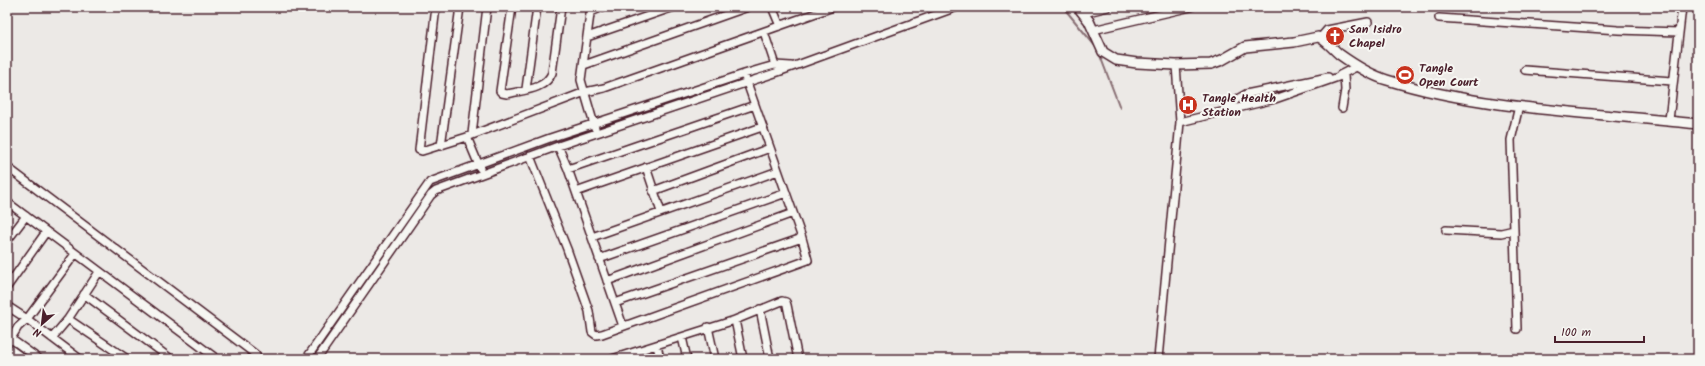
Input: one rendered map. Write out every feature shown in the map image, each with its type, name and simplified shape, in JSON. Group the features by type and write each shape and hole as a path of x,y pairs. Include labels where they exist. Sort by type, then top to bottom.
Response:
{"street":[{"path":"436,7 419,150 441,146 585,92 604,88 833,7"},
{"path":"441,146 460,7"},
{"path":"482,172 478,164 470,135 486,7"},
{"path":"512,7 500,91 507,94 539,86 549,79 552,73 561,7"},
{"path":"526,89 537,7"},
{"path":"597,134 581,80 591,9 603,7"},
{"path":"587,37 674,7"},
{"path":"584,65 748,7"},
{"path":"772,7 780,26"},
{"path":"317,359 431,195 443,187 482,172 597,134 957,7"},
{"path":"1108,7 1081,10 1104,52 1111,58 1137,63 1176,65 1211,64 1222,60 1245,47 1321,37 1327,30 1368,22"},
{"path":"1093,30 1161,11 1191,7"},
{"path":"1669,120 1672,81 1682,7"},
{"path":"1439,18 1618,30 1679,32"},
{"path":"764,32 775,65"},
{"path":"1321,37 1343,56 1358,66 1385,80 1432,92 1519,106 1698,124"},
{"path":"306,359 430,182 593,124 744,74 775,65 792,66"},
{"path":"1158,359 1180,122 1176,65"},
{"path":"1180,122 1275,98 1344,74 1358,66"},
{"path":"1525,70 1672,81"},
{"path":"530,156 567,249 589,311 592,332 596,335 808,260 802,238 744,74"},
{"path":"1342,108 1345,90 1344,74"},
{"path":"1224,112 1237,99 1246,94 1318,78 1344,74"},
{"path":"568,169 755,105"},
{"path":"1518,329 1511,140 1519,106"},
{"path":"576,192 762,127"},
{"path":"558,146 568,169 623,326"},
{"path":"653,191 770,148"},
{"path":"646,167 661,212"},
{"path":"7,168 255,354 258,359"},
{"path":"592,236 778,171"},
{"path":"599,259 786,193"},
{"path":"7,202 217,359"},
{"path":"606,281 793,213"},
{"path":"7,241 26,216"},
{"path":"1446,230 1501,233 1514,230"},
{"path":"7,287 46,232"},
{"path":"615,303 802,238"},
{"path":"22,359 7,347 9,337 22,322 28,319 75,254"},
{"path":"380,255 387,260"},
{"path":"52,338 68,319 99,272"},
{"path":"84,294 171,359"},
{"path":"612,359 630,356 708,327 735,320 782,301 786,302 798,359"},
{"path":"7,306 28,319 80,359"},
{"path":"760,310 770,359"},
{"path":"68,319 126,359"},
{"path":"735,320 743,359"},
{"path":"708,327 714,359"},
{"path":"9,337 39,359"},
{"path":"682,337 687,359"},
{"path":"657,345 660,359"}],"waterway":[{"path":"1063,7 1096,47"},
{"path":"1099,53 1120,108"}],"place":[{"name":"San Isidro Chapel","path":"1335,36"},
{"name":"Tangle Open Court","path":"1405,75"},
{"name":"Tangle Health Station","path":"1188,105"}]}
